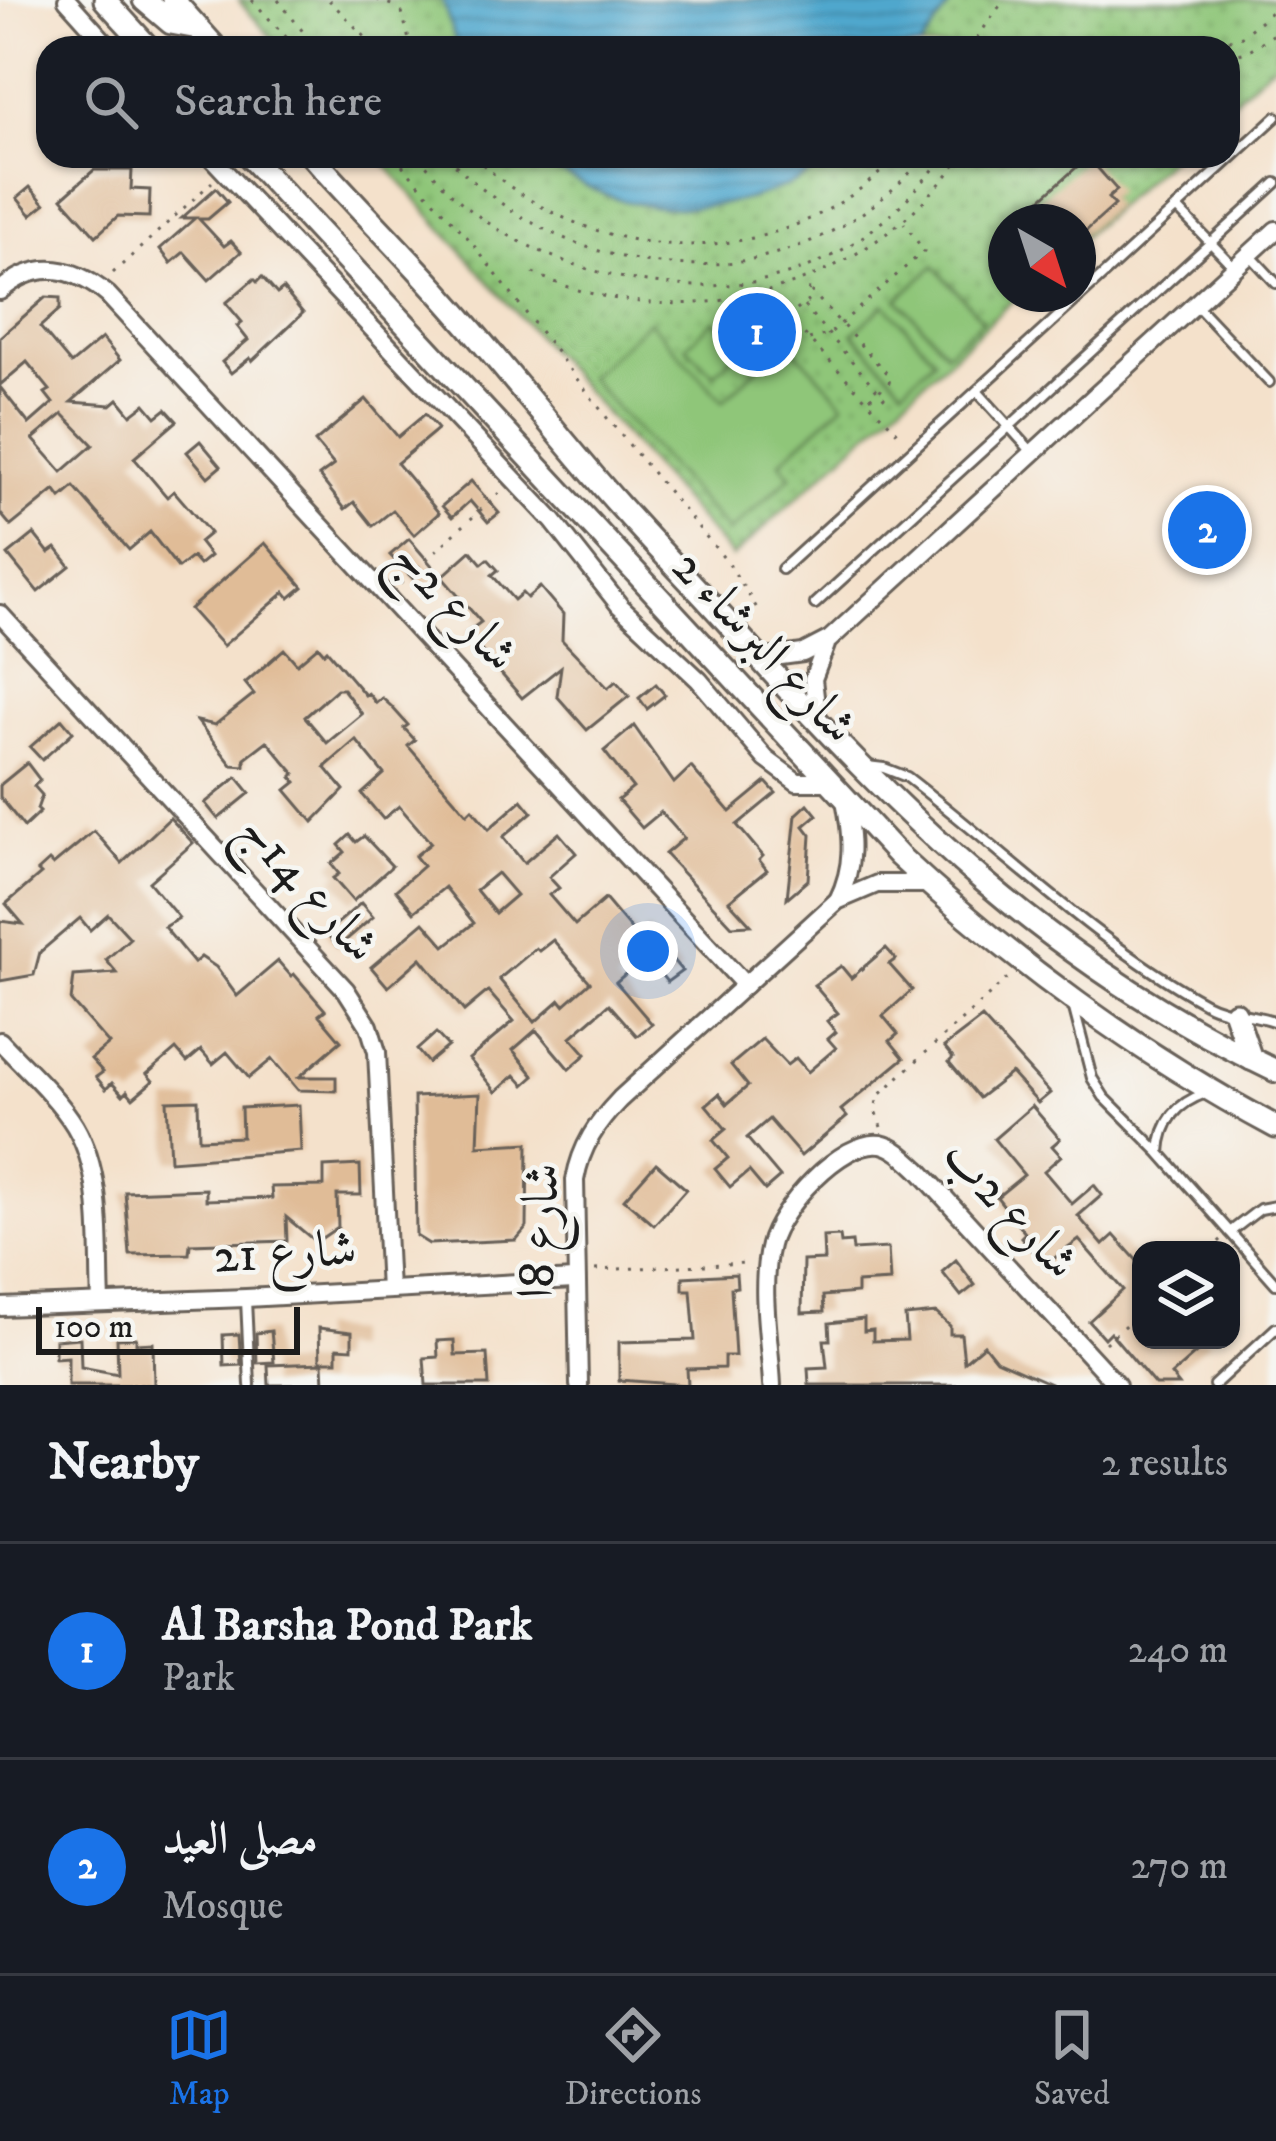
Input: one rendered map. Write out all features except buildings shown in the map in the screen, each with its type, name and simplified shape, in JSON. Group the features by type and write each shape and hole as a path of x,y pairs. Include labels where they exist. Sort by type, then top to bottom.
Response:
{"street":[{"path":"67,0 99,36"},
{"path":"144,0 171,23 198,28"},
{"path":"173,0 205,36"},
{"path":"111,7 121,36"},
{"path":"111,7 138,36"},
{"path":"221,168 513,479 620,606 699,680 775,768 805,784 829,782"},
{"name":"شارع البرشاء 2","path":"260,168 845,800 929,884 1071,996 1209,1092 1276,1127"},
{"name":"شارع البرشاء 2","path":"323,168 451,306 619,505 759,659 964,868 1040,930 1155,1007 1276,1071"},
{"path":"759,659 803,653 830,639 1276,230"},
{"path":"0,291 26,274 47,269 69,270 99,287"},
{"name":"شارع 2ج","path":"99,287 745,985"},
{"name":"شارع 14ج","path":"0,614 346,990 362,1013 379,1066 389,1290"},
{"path":"818,723 813,680 830,639"},
{"path":"837,901 852,848 845,800"},
{"name":"شارع 8ا","path":"579,1385 575,1180 590,1136 620,1099 837,901 878,884 929,884"},
{"path":"1235,1013 1251,1059"},
{"path":"0,1041 64,1111 86,1150 94,1179 101,1302"},
{"path":"772,1385 767,1262 779,1220 796,1198 854,1149 889,1146"},
{"name":"شارع 2ب","path":"889,1146 919,1170 1117,1385"},
{"name":"شارع 21","path":"0,1307 246,1298 574,1275"}],"lane":[{"path":"1240,149 1276,116"},
{"path":"782,569 1220,168"},
{"path":"815,604 1276,183"},
{"path":"1177,208 1234,267"},
{"path":"1249,254 1276,283"},
{"path":"1195,304 1269,382"},
{"path":"976,391 1034,454"},
{"path":"859,766 908,777 1146,965 1204,1003 1276,1022"},
{"path":"1071,996 1097,1088 1274,1278"},
{"path":"1160,1153 1170,1117 1183,1103 1209,1092"},
{"path":"1230,1232 1260,1209 1276,1206"},
{"path":"246,1298 250,1385"},
{"path":"1214,1385 1276,1328"}],"path":[{"path":"252,0 285,36"},
{"path":"278,0 306,36"},
{"path":"329,0 364,36"},
{"path":"377,0 400,3 407,36"},
{"path":"978,36 1004,0"},
{"path":"1240,37 1276,8"},
{"path":"1240,54 1276,33"},
{"path":"405,168 468,238 611,423 729,564 760,613"},
{"path":"431,168 469,208 518,239 602,271 690,284 735,284 806,268 877,227 934,168"},
{"path":"460,168 495,201 560,238 609,255 682,265 751,260 804,245 860,216 913,170 925,180"},
{"path":"489,168 530,201 575,223 637,241 702,246 752,240 800,225 884,168"},
{"path":"533,273 585,291 639,299 699,302 748,295 810,278 864,252 932,194 952,168"},
{"path":"99,287 224,171"},
{"path":"809,339 829,334 924,251 903,221"},
{"path":"810,278 812,291 890,376 890,382 865,401"},
{"path":"748,295 753,308 764,316 788,317 804,306 812,291"},
{"path":"804,306 890,405"},
{"path":"788,317 914,448"},
{"path":"387,596 513,479"},
{"path":"889,1146 875,1110 878,1096 1026,961"},
{"path":"574,1275 767,1262"},
{"path":"1090,1356 1132,1319"}],"green space":[{"path":"238,0 1276,0 1276,61 1240,94 1240,36 270,36"},
{"path":"389,168 1159,168 1096,225 1096,204 988,204 988,312 1000,312 732,557"},
{"path":"934,266 983,320 946,352 898,299"},
{"path":"885,304 935,359 903,388 853,333"},
{"path":"714,320 741,348 714,374 686,346"},
{"path":"649,321 723,401 786,340 844,403 780,462 791,476 729,532 588,377"}],"water":[{"path":"442,0 954,0 928,36 454,36"},
{"path":"554,168 819,168 766,193 684,208 619,199"}],"place":[{"name":"Al Barsha Pond Park","path":"757,332"},
{"name":"مصلى العيد","path":"1207,530"}]}
